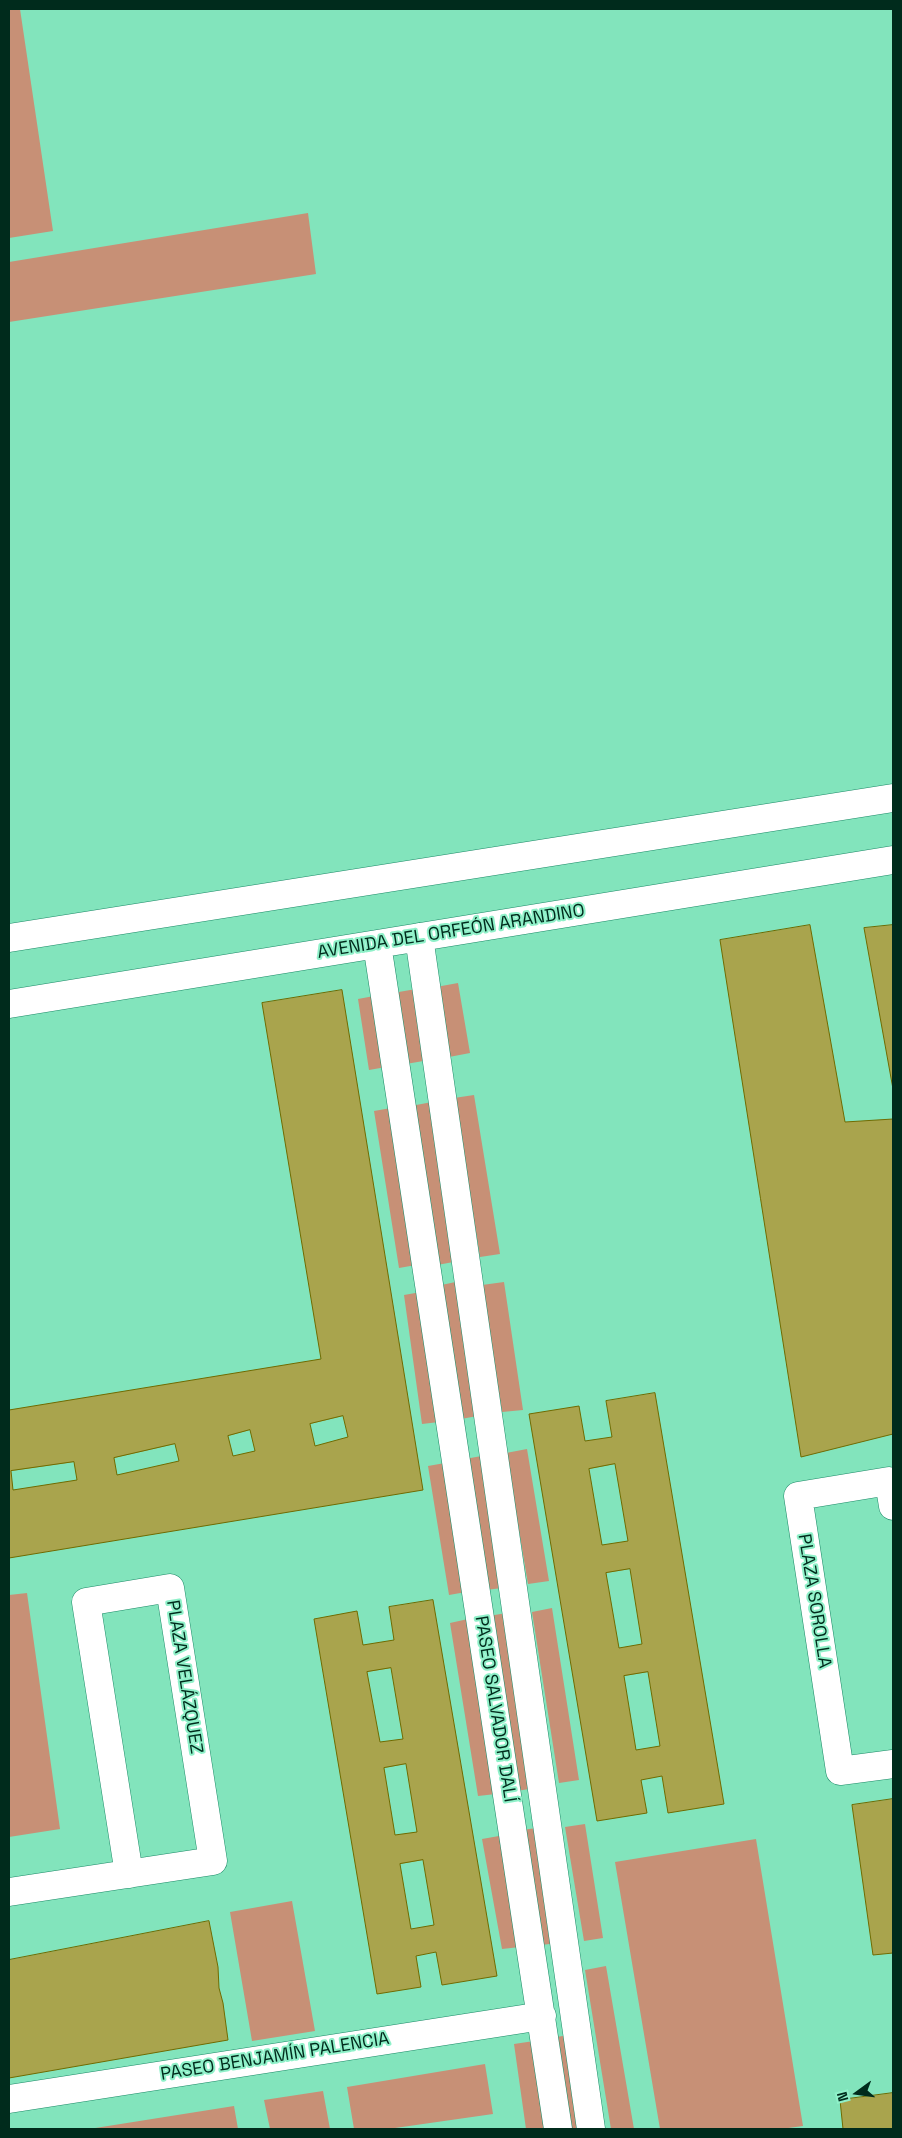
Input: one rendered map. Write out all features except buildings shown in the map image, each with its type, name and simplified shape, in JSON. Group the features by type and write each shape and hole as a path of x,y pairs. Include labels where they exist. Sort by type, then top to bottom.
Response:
{"street":[{"path":"9,938 893,798"},
{"name":"AVENIDA DEL ORFEÓN ARANDINO","path":"9,1004 893,860"},
{"name":"PASEO SALVADOR DALÍ","path":"420,937 592,2129"},
{"name":"PASEO SALVADOR DALÍ","path":"377,944 558,2129"},
{"path":"399,1085 440,1078"},
{"path":"429,1276 467,1271"},
{"path":"454,1444 492,1437"},
{"name":"PLAZA SOROLLA","path":"893,1506 889,1481 798,1496 840,1771 893,1764"},
{"name":"PLAZA VELÁZQUEZ","path":"9,1892 129,1874 213,1860 170,1588 86,1602 129,1874"},
{"name":"PASEO SALVADOR DALÍ","path":"479,1606 515,1599"},
{"name":"PASEO SALVADOR DALÍ","path":"511,1812 544,1805"},
{"path":"538,1989 570,1984"},
{"name":"PASEO BENJAMÍN PALENCIA","path":"9,2099 542,2016"}],"shaded area":[{"path":"9,9 20,9 53,231 9,238"},
{"path":"308,213 316,274 9,322 9,262"},
{"path":"458,983 470,1053 449,1057 436,987"},
{"path":"416,989 429,1060 406,1064 393,993"},
{"path":"374,996 386,1067 369,1070 358,999"},
{"path":"474,1095 500,1254 480,1257 454,1098"},
{"path":"432,1102 459,1261 437,1265 411,1106"},
{"path":"391,1108 416,1265 399,1268 374,1111"},
{"path":"460,1281 483,1415 461,1419 437,1286"},
{"path":"504,1282 523,1410 502,1412 482,1285"},
{"path":"421,1292 439,1422 422,1424 404,1295"},
{"path":"527,1449 549,1581 528,1584 506,1453"},
{"path":"487,1455 510,1587 486,1590 465,1459"},
{"path":"445,1463 466,1592 449,1595 428,1466"},
{"path":"27,1593 60,1829 9,1837 9,1595"},
{"path":"552,1608 579,1780 559,1783 532,1612"},
{"path":"512,1612 541,1787 517,1791 489,1616"},
{"path":"468,1619 496,1794 478,1796 450,1623"},
{"path":"585,1824 603,1938 584,1941 565,1827"},
{"path":"544,1827 563,1942 542,1945 522,1830"},
{"path":"499,1836 520,1947 502,1949 482,1839"},
{"path":"756,1839 803,2126 781,2129 660,2129 615,1862"},
{"path":"292,1901 315,2031 252,2041 230,1912"},
{"path":"606,1966 634,2129 611,2129 585,1970"},
{"path":"574,2034 590,2129 566,2129 551,2038"},
{"path":"534,2041 547,2129 526,2129 514,2044"},
{"path":"485,2064 493,2114 388,2129 354,2129 347,2087"},
{"path":"323,2091 330,2129 270,2129 264,2100"},
{"path":"234,2106 238,2129 89,2129"}]}
